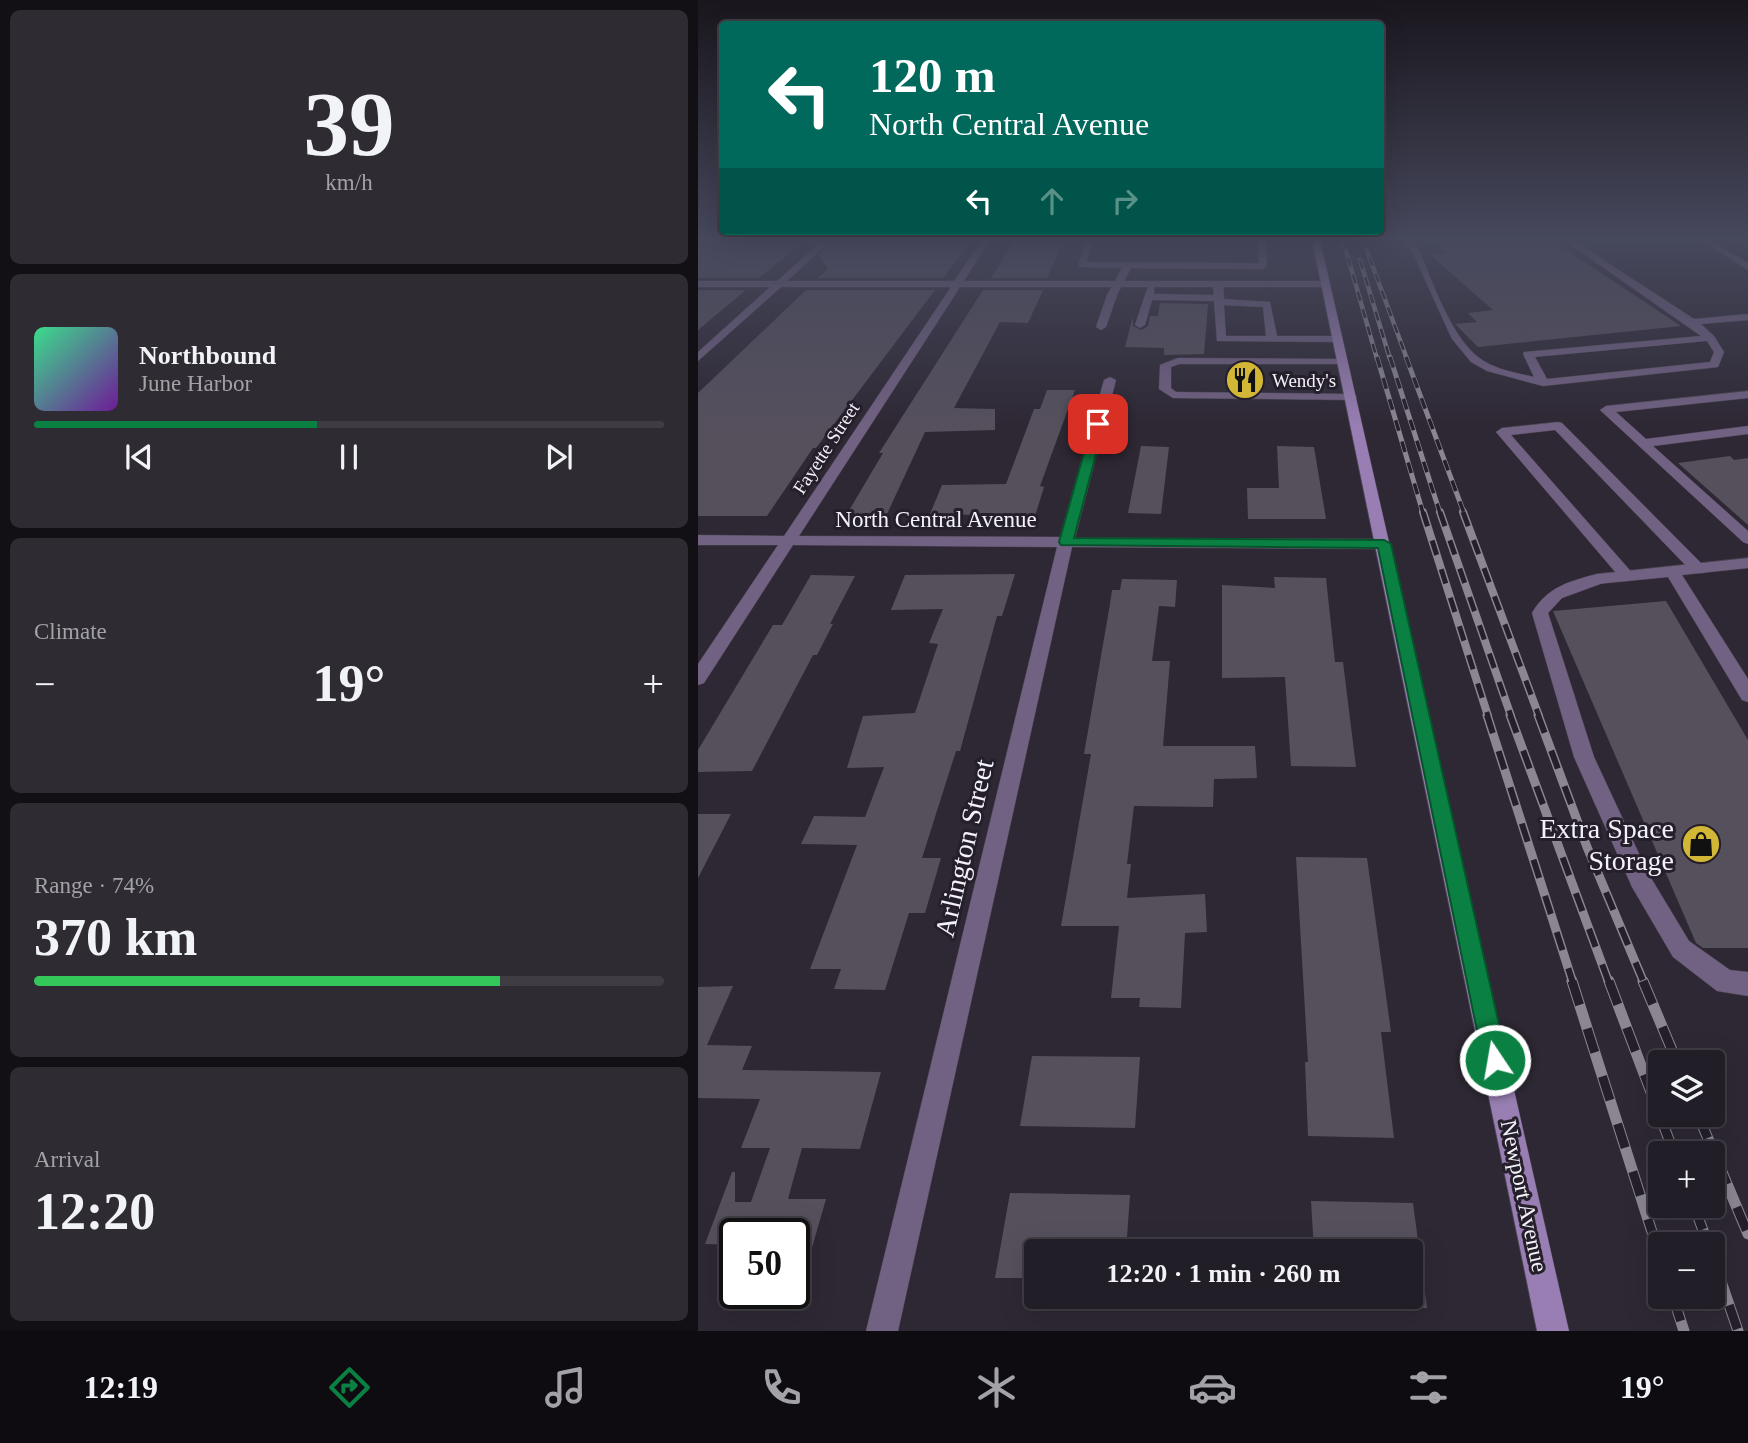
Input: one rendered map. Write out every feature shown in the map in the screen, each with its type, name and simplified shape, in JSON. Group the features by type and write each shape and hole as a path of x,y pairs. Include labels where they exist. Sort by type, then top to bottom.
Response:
{"main road":[{"name":"Newport Avenue","path":"1329,302 1553,1331"}],"street":[{"path":"698,358 758,302"},
{"name":"Fayette Street","path":"698,678 945,302"},
{"path":"1101,327 1110,302"},
{"path":"1140,325 1147,302"},
{"path":"1219,302 1221,339 1338,339"},
{"path":"1244,302 1267,304 1272,339"},
{"path":"1440,302 1459,343 1472,359 1484,366 1543,383 1714,365 1719,352 1710,338 1662,302"},
{"path":"1692,322 1748,317"},
{"path":"1543,383 1529,354 1710,338"},
{"path":"1343,362 1178,361 1165,365 1163,383 1165,389 1173,395 1351,397"},
{"name":"Arlington Street","path":"882,1331 1066,542 1110,380"},
{"path":"1748,394 1606,410 1748,539"},
{"path":"1627,576 1502,432 1558,426 1698,569"},
{"path":"1643,443 1748,430"},
{"name":"North Central Avenue","path":"698,540 1384,544"},
{"path":"1748,563 1597,579 1561,591 1545,601 1540,613 1584,757 1640,880 1681,949 1726,982 1748,984"},
{"path":"1672,571 1748,695"}],"building":[{"path":"698,302 731,302 698,330"},
{"path":"793,302 926,302 816,448 813,448 767,516 698,516 698,393"},
{"path":"975,302 1037,302 1028,323 1000,322 954,408 995,409 995,430 925,432 887,514 876,514 874,519 844,519 883,453 879,453"},
{"path":"1484,302 1645,302 1681,326 1478,347 1455,324 1477,322 1468,313 1493,310"},
{"path":"1160,303 1208,304 1204,354 1164,355 1164,348 1125,347 1133,316 1133,326 1141,330 1148,326 1150,316 1158,316"},
{"path":"1047,390 1075,390 1040,486 1044,487 1035,516 930,514 942,485 1006,484 1034,409 1040,409"},
{"path":"1141,446 1169,447 1161,514 1128,513"},
{"path":"1277,446 1314,447 1326,519 1248,519 1247,488 1279,488"},
{"path":"1730,456 1734,460 1748,458 1748,525 1678,463"},
{"path":"1015,574 1002,616 997,616 960,751 956,751 922,858 941,858 925,913 909,913 885,990 834,989 841,969 810,969 857,845 801,844 814,816 865,817 884,767 847,768 863,716 915,713 938,644 929,643 943,609 891,610 905,575"},
{"path":"811,575 855,576 817,655 813,655 752,771 698,772 698,750 773,625 782,625"},
{"path":"1274,577 1326,578 1335,662 1343,662 1356,767 1291,766 1285,677 1222,678 1222,585 1275,588"},
{"path":"1122,579 1177,580 1175,607 1159,606 1152,661 1170,661 1163,746 1255,746 1257,778 1214,779 1213,807 1134,806 1127,864 1131,864 1127,898 1205,894 1207,932 1185,933 1181,1008 1139,1007 1140,998 1111,998 1119,926 1061,926 1091,754 1084,754 1112,590 1120,590"},
{"name":"Extra Space Storage","path":"1666,601 1748,740 1748,948 1703,948 1696,943 1553,611"},
{"path":"698,814 731,814 698,878"},
{"path":"1296,857 1367,858 1391,1032 1381,1032 1394,1138 1308,1136 1305,1062 1308,1062"},
{"path":"733,986 707,1045 752,1046 742,1070 881,1072 860,1149 802,1148 788,1199 826,1199 810,1255 810,1218 719,1218 719,1244 705,1244 732,1172 735,1172 735,1202 751,1202 770,1148 741,1148 760,1099 698,1098 698,987"},
{"path":"1032,1056 1140,1057 1135,1128 1020,1126"},
{"path":"1010,1193 1130,1195 1127,1239 1024,1239 1024,1278 995,1278"},
{"path":"1311,1201 1413,1203 1418,1239 1313,1239"},
{"path":"1423,1278 1427,1308 1423,1308"}],"railway":[{"path":"1361,302 1377,359"},
{"path":"1373,302 1390,359"},
{"path":"1386,302 1407,359"},
{"path":"1377,357 1423,513"},
{"path":"1390,357 1440,513"},
{"path":"1406,357 1464,513"},
{"path":"1423,512 1488,716"},
{"path":"1440,512 1511,716"},
{"path":"1463,512 1539,716"},
{"path":"1487,715 1573,983"},
{"path":"1510,715 1609,983"},
{"path":"1538,715 1587,847 1644,983"},
{"path":"1572,981 1652,1232"},
{"path":"1609,981 1669,1141"},
{"path":"1643,981 1672,1050"},
{"path":"1703,1127 1748,1234"},
{"path":"1698,1218 1704,1232"},
{"path":"1725,1293 1738,1331"},
{"path":"1677,1309 1684,1331"}],"place":[{"name":"Wendy's","path":"1245,380"},
{"name":"Extra Space Storage","path":"1701,844"}],"route":[{"path":"1098,424 1066,542 1384,544 1495,1060"}]}
